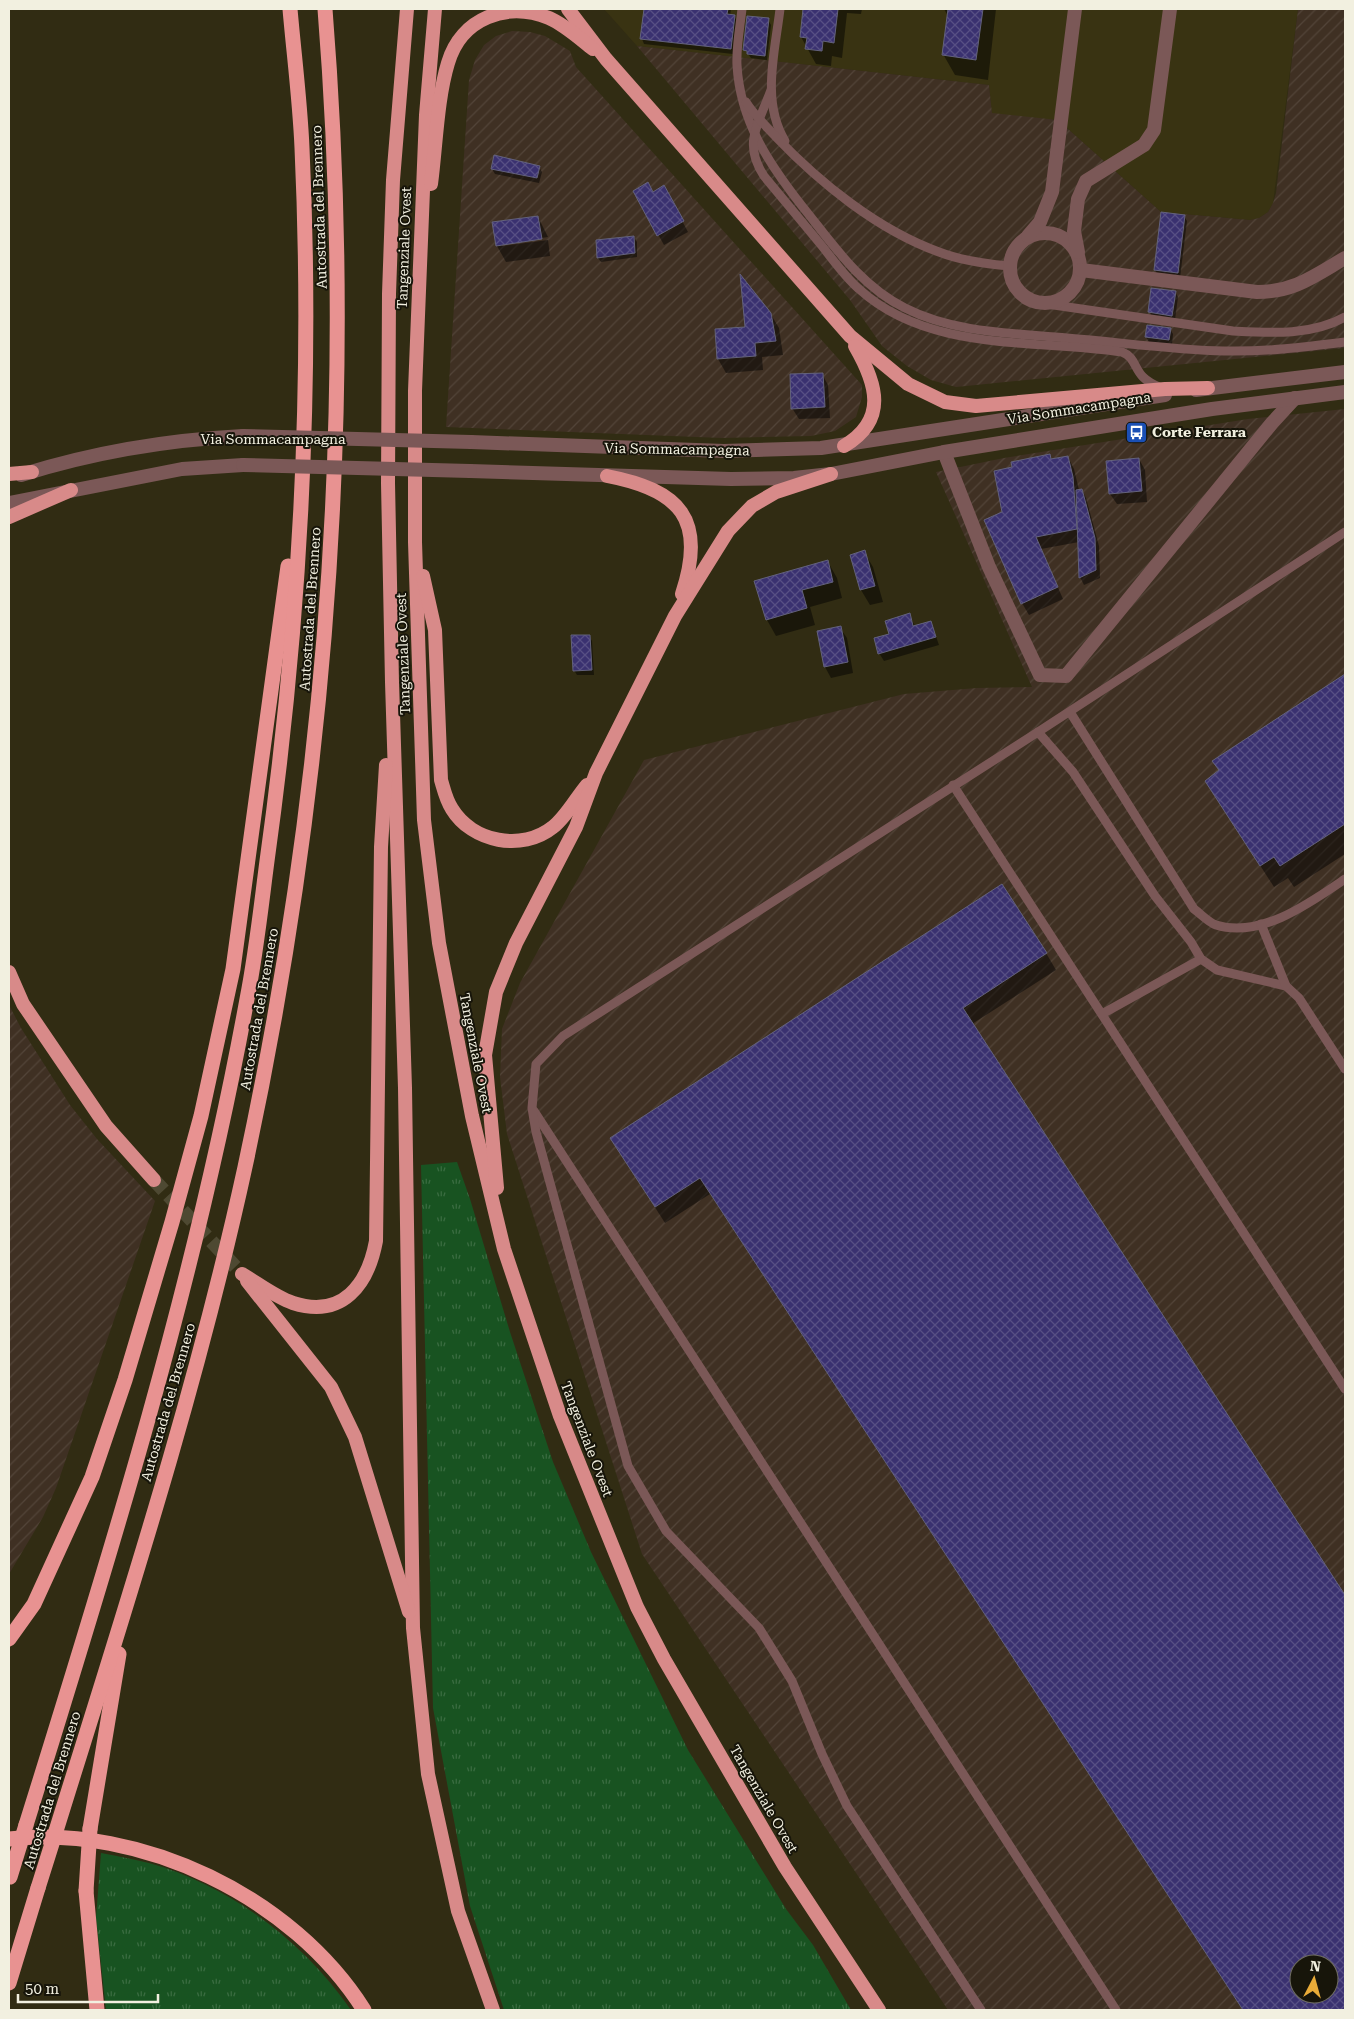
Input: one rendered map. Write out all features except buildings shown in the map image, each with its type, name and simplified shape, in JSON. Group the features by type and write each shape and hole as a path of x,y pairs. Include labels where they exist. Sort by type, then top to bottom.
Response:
{"highway":[{"name":"Autostrada del Brennero","path":"9,1879 77,1662 168,1348 225,1112 249,994 279,774 293,652 306,416 302,146 290,9"},
{"name":"Autostrada del Brennero","path":"9,1983 131,1586 201,1344 244,1172 280,988 301,859 326,623 335,490 337,255 334,152 325,9"},
{"name":"Tangenziale Ovest","path":"405,9 393,180 389,294 388,483 392,682 405,1098 414,1628 428,1774 458,1911 493,2010"},
{"name":"Tangenziale Ovest","path":"435,9 426,115 419,277 415,391 416,542 424,820 439,943 457,1045 504,1249 560,1416 637,1607 664,1659 785,1867 879,2010"},
{"path":"568,9 606,59 850,336 908,384 929,396 960,406 1165,389 1208,388"},
{"path":"419,277 445,78 452,53 467,29 491,15 503,11 533,13 551,18 606,59"},
{"path":"844,446 860,437 866,430 870,422 874,401 869,370 850,336"},
{"path":"9,1639 34,1604 92,1477 125,1380 201,1116 233,969 282,623 306,416"},
{"path":"9,474 32,472"},
{"path":"504,1249 486,1084 485,1055 496,992 516,943 576,827 596,773 675,616 728,531 752,506 776,492 831,474"},
{"path":"607,476 633,481 661,492 671,500 686,520 692,540 691,567 675,616"},
{"path":"9,517 71,490"},
{"path":"416,542 435,630 440,771 446,798 452,810 462,822 485,837 515,841 530,839 555,826 596,773"},
{"path":"392,682 381,847 376,1241 373,1259 368,1273 353,1293 339,1301 323,1305 294,1303 275,1295 242,1274 330,1388 355,1437 414,1628"},
{"path":"9,972 23,1004 106,1126 154,1180"},
{"path":"97,2010 86,1891 90,1829 131,1586"},
{"path":"9,1839 29,1836 82,1839 160,1857 197,1870 229,1886 282,1921 334,1971 364,2010"}],"street":[{"path":"1075,9 1052,192 1040,222 1012,254 1010,266 1015,286 1030,300 1040,303 1052,303 1068,295 1079,281 1081,270 1074,232 1078,199 1086,181 1144,145 1154,130 1170,9"},
{"path":"1028,236 1040,232 1052,233 1064,237 1078,252"},
{"path":"1081,270 1271,292 1290,289 1345,258"},
{"name":"Via Sommacampagna","path":"9,479 126,449 181,440 243,436 724,451 844,446 1208,388 1345,372"},
{"name":"Via Sommacampagna","path":"9,503 182,469 243,465 760,480 831,474 944,452 1212,409 1345,392"},
{"path":"944,452 989,566 1040,675 1066,676 1265,431 1295,398"}],"lane":[{"path":"742,9 736,63 740,89 754,135 777,174 860,275 888,299 933,320 995,332 1222,352 1281,350 1345,342"},
{"path":"780,9 771,102 779,132 797,159"},
{"path":"740,89 760,120 797,159 819,179 892,231 947,255 983,263 1010,266"},
{"path":"771,90 754,135 752,146 754,159 764,176 860,290 887,309 923,326 969,337 1122,352 1132,358 1142,376 1149,382 1165,389"},
{"path":"1040,303 1233,331 1263,332 1315,329 1345,318"},
{"path":"981,2010 848,1806 822,1754 792,1681 759,1628 666,1531 628,1466 536,1132 532,1108 536,1064 564,1036 953,785 1070,712 1345,532"},
{"path":"1070,712 1194,909 1214,924 1238,929 1296,912 1345,879"},
{"path":"1038,732 1073,772 1155,896 1191,942 1201,959 1217,970 1286,986"},
{"path":"953,785 1345,1389"},
{"path":"1260,924 1286,986 1299,998 1345,1069"},
{"path":"1102,1014 1201,959"},
{"path":"532,1108 1116,2010"}],"shaded area":[{"path":"604,9 1298,9 1273,203 1268,212 1259,218 1250,220 1161,212 1058,120 992,114 989,85 637,46"},
{"path":"1298,9 1345,9 1345,348 956,387 931,380 907,366 882,346 850,300 637,46 989,85 992,113 1058,120 1161,212 1250,220 1259,218 1268,212 1276,193"},
{"path":"512,31 530,32 545,36 570,51 576,67 862,385 862,397 856,417 835,431 811,436 722,438 446,427 469,80 475,60 484,45 496,36"},
{"path":"1345,409 1345,2010 948,2010 642,1554 507,1134 500,1077 502,1029 520,983 644,760 904,694 977,688 1032,687 936,472 1004,458 1248,419"},
{"path":"9,1005 21,1028 70,1105 97,1139 155,1201 56,1488 43,1517 9,1574"}],"green space":[{"path":"457,1162 553,1462 591,1552 688,1750 786,1909 813,1945 851,2010 504,2010 470,1906 433,1708 421,1165"},
{"path":"101,1853 149,1863 179,1873 236,1901 288,1939 311,1961 351,2010 106,2010 96,1918"}],"tunnel":[{"path":"154,1180 242,1274"}],"place":[{"name":"Corte Ferrara","path":"1136,432"}]}
